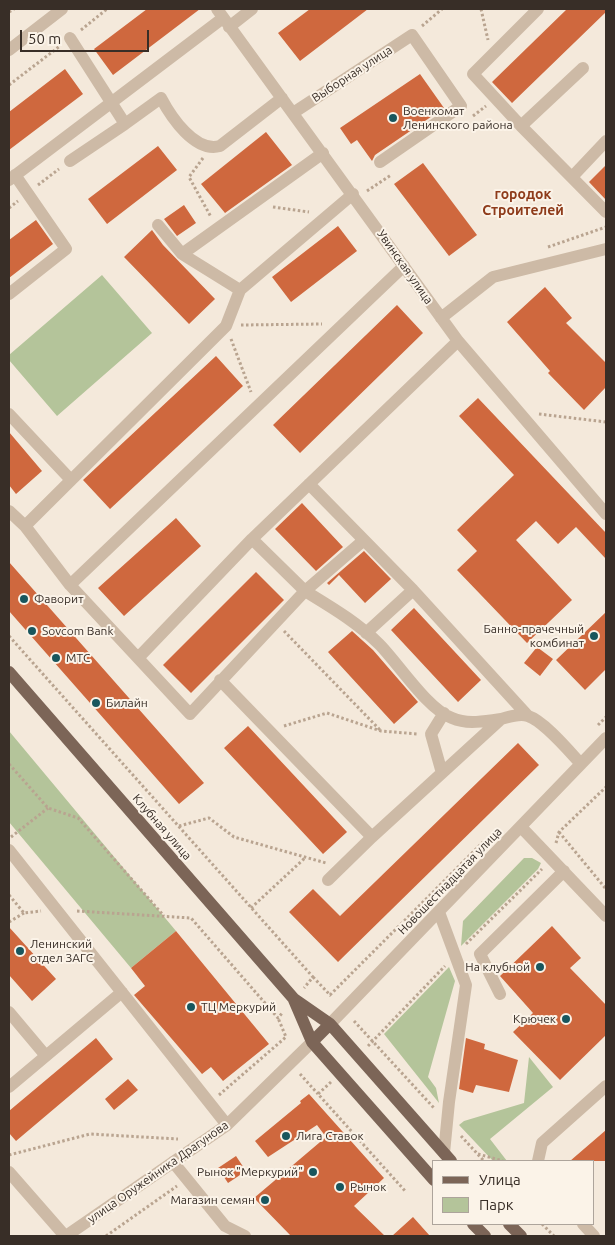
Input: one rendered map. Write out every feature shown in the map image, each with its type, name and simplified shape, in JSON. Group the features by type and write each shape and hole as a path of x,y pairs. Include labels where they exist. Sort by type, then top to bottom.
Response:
{"main road":[{"name":"Клубная улица","path":"9,672 294,999 330,1024 357,1057 448,1157"},
{"name":"Клубная улица","path":"294,999 312,1042 432,1178"},
{"name":"Новошестнадцатая улица","path":"312,1042 330,1024"},
{"path":"475,1225 485,1236"},
{"path":"510,1225 521,1236"}],"street":[{"path":"9,50 62,9"},
{"path":"9,294 66,249 12,178 223,18 252,9"},
{"path":"538,9 472,74 606,212"},
{"name":"Увинская улица","path":"223,18 353,194 458,341 606,514"},
{"path":"380,162 461,106 412,35"},
{"name":"Выборная улица","path":"293,113 412,35"},
{"path":"70,38 125,124"},
{"path":"521,126 583,68"},
{"path":"70,161 161,98 173,122 202,145 211,148 220,146 282,98"},
{"path":"572,177 606,141"},
{"path":"182,254 323,153"},
{"path":"25,526 226,326 240,290 353,194"},
{"path":"158,225 182,254 240,290"},
{"path":"441,318 493,277 606,249"},
{"path":"70,585 404,266"},
{"path":"138,658 252,539 458,341"},
{"path":"9,414 71,480"},
{"path":"309,484 413,590 528,716 539,723 580,764"},
{"path":"9,511 25,526 70,585 190,714 304,590 364,540"},
{"path":"252,539 304,590 348,616 433,705 449,718 467,723 517,715 528,716"},
{"path":"366,633 413,590"},
{"path":"220,680 372,837"},
{"path":"442,773 431,734 444,713"},
{"path":"328,880 372,837 501,719"},
{"name":"Новошестнадцатая улица","path":"330,1024 606,738"},
{"path":"521,826 606,916"},
{"path":"9,850 227,1125"},
{"path":"500,994 480,954 564,871"},
{"path":"439,912 466,985 447,1121 448,1157"},
{"path":"9,1087 122,992"},
{"path":"9,1012 46,1056"},
{"name":"улица Оружейника Драгунова","path":"65,1236 227,1125 312,1042"},
{"path":"538,1160 542,1143 606,1086"},
{"path":"174,1162 225,1226 245,1236"},
{"path":"9,1172 65,1236"},
{"path":"584,1225 594,1236"}],"path":[{"path":"9,12 14,9"},
{"path":"412,35 442,9"},
{"path":"481,9 491,55"},
{"path":"211,148 190,177 218,228"},
{"path":"251,204 329,214"},
{"path":"256,408 226,326 345,323"},
{"path":"518,412 606,422"},
{"path":"275,622 381,731"},
{"path":"269,731 327,713 381,731 431,734"},
{"path":"594,729 606,716"},
{"path":"9,764 48,808 78,818 164,916"},
{"path":"357,1057 456,954 553,859 559,832 606,787"},
{"path":"9,839 48,808"},
{"path":"179,826 210,818 234,837 341,867"},
{"path":"559,832 605,886"},
{"path":"330,995 488,836"},
{"path":"251,908 306,857"},
{"path":"9,895 24,913"},
{"path":"9,922 24,913 55,910"},
{"path":"313,977 483,1160"},
{"path":"213,1107 216,1098 286,1037 278,1018"},
{"path":"339,1074 318,1094 406,1192"},
{"path":"9,1155 90,1134 178,1140"},
{"path":"477,1154 499,1160"},
{"path":"106,1236 187,1178"},
{"path":"543,1225 554,1236"}],"green space":[{"path":"102,275 152,333 57,416 9,360 9,355"},
{"path":"9,731 176,931 131,968 9,822"},
{"path":"524,858 532,858 541,863 538,869 461,946 463,921"},
{"path":"449,967 455,981 428,1077 436,1088 439,1103 384,1034"},
{"path":"529,1057 553,1087 490,1139 506,1160 492,1160 459,1125 464,1121 524,1103"}],"building":[{"path":"147,9 200,9 113,75 94,49"},
{"path":"310,9 368,9 300,61 278,33"},
{"path":"567,9 606,9 606,12 512,103 492,82"},
{"path":"65,69 83,94 9,150 9,112"},
{"name":"Военкомат Ленинского района","path":"420,74 444,108 375,155 372,161 357,140 351,144 340,128"},
{"path":"266,132 292,165 225,213 201,184"},
{"path":"158,146 177,170 107,224 88,199"},
{"path":"423,163 477,235 449,256 394,184"},
{"path":"606,165 606,200 589,182"},
{"path":"184,205 196,223 177,236 164,219"},
{"path":"36,220 53,244 9,278 9,240"},
{"path":"338,226 357,251 291,302 272,277"},
{"path":"152,230 163,245 215,299 189,324 124,257"},
{"path":"545,287 572,318 566,323 606,363 606,387 584,410 548,373 550,371 507,322"},
{"path":"397,305 423,333 300,453 273,425"},
{"path":"216,356 243,386 110,509 83,480"},
{"path":"478,398 606,533 606,559 576,527 558,544 536,521 516,540 572,600 527,643 457,570 477,551 457,530 514,475 459,416"},
{"path":"9,432 42,471 16,494 9,485"},
{"path":"302,503 343,547 316,571 275,529"},
{"path":"176,518 201,546 124,616 98,588"},
{"path":"364,551 391,579 365,603 339,575 329,585 327,583"},
{"path":"9,562 204,783 179,804 9,611"},
{"path":"256,572 284,600 191,693 163,665"},
{"path":"414,608 481,680 458,702 391,630"},
{"name":"Банно-прачечный комбинат","path":"606,612 606,669 585,690 556,660"},
{"path":"352,631 373,650 418,702 394,724 328,652"},
{"path":"537,647 553,659 540,676 524,663"},
{"path":"248,726 347,832 323,854 224,748"},
{"path":"518,743 539,765 338,962 289,912 313,889 340,916"},
{"name":"Крючек","path":"552,926 581,958 570,968 606,1005 606,1035 560,1080 513,1032 533,1013 500,976"},
{"name":"Ленинский отдел ЗАГС","path":"9,927 56,979 32,1001 9,975"},
{"name":"ТЦ Меркурий","path":"176,931 269,1044 223,1081 211,1067 202,1074 134,995 145,986 131,968"},
{"path":"96,1038 113,1059 16,1141 9,1133 9,1111"},
{"path":"466,1038 485,1044 484,1049 518,1060 509,1092 476,1085 473,1093 459,1089"},
{"path":"128,1079 138,1090 114,1110 105,1099"},
{"name":"Рынок \"Меркурий\"","path":"309,1094 384,1178 354,1206 385,1236 291,1236 254,1198 326,1137 317,1125 268,1157 255,1141 301,1103 300,1101"},
{"path":"606,1130 606,1161 571,1160"},
{"path":"236,1156 246,1171 228,1183 218,1168"},
{"path":"413,1217 430,1236 392,1236"}],"place":[{"name":"Военкомат Ленинского района","path":"393,118"},
{"name":"Фаворит","path":"24,599"},
{"name":"Sovcom Bank","path":"32,631"},
{"name":"Банно-прачечный комбинат","path":"594,636"},
{"name":"МТС","path":"56,658"},
{"name":"Билайн","path":"96,703"},
{"name":"Ленинский отдел ЗАГС","path":"20,951"},
{"name":"На клубной","path":"540,967"},
{"name":"ТЦ Меркурий","path":"191,1007"},
{"name":"Крючек","path":"566,1019"},
{"name":"Лига Ставок","path":"286,1136"},
{"name":"Рынок \"Меркурий\"","path":"313,1172"},
{"name":"Рынок","path":"340,1187"},
{"name":"Магазин семян","path":"265,1200"}],"district":[{"name":"городок Строителей","path":"523,202"}]}
